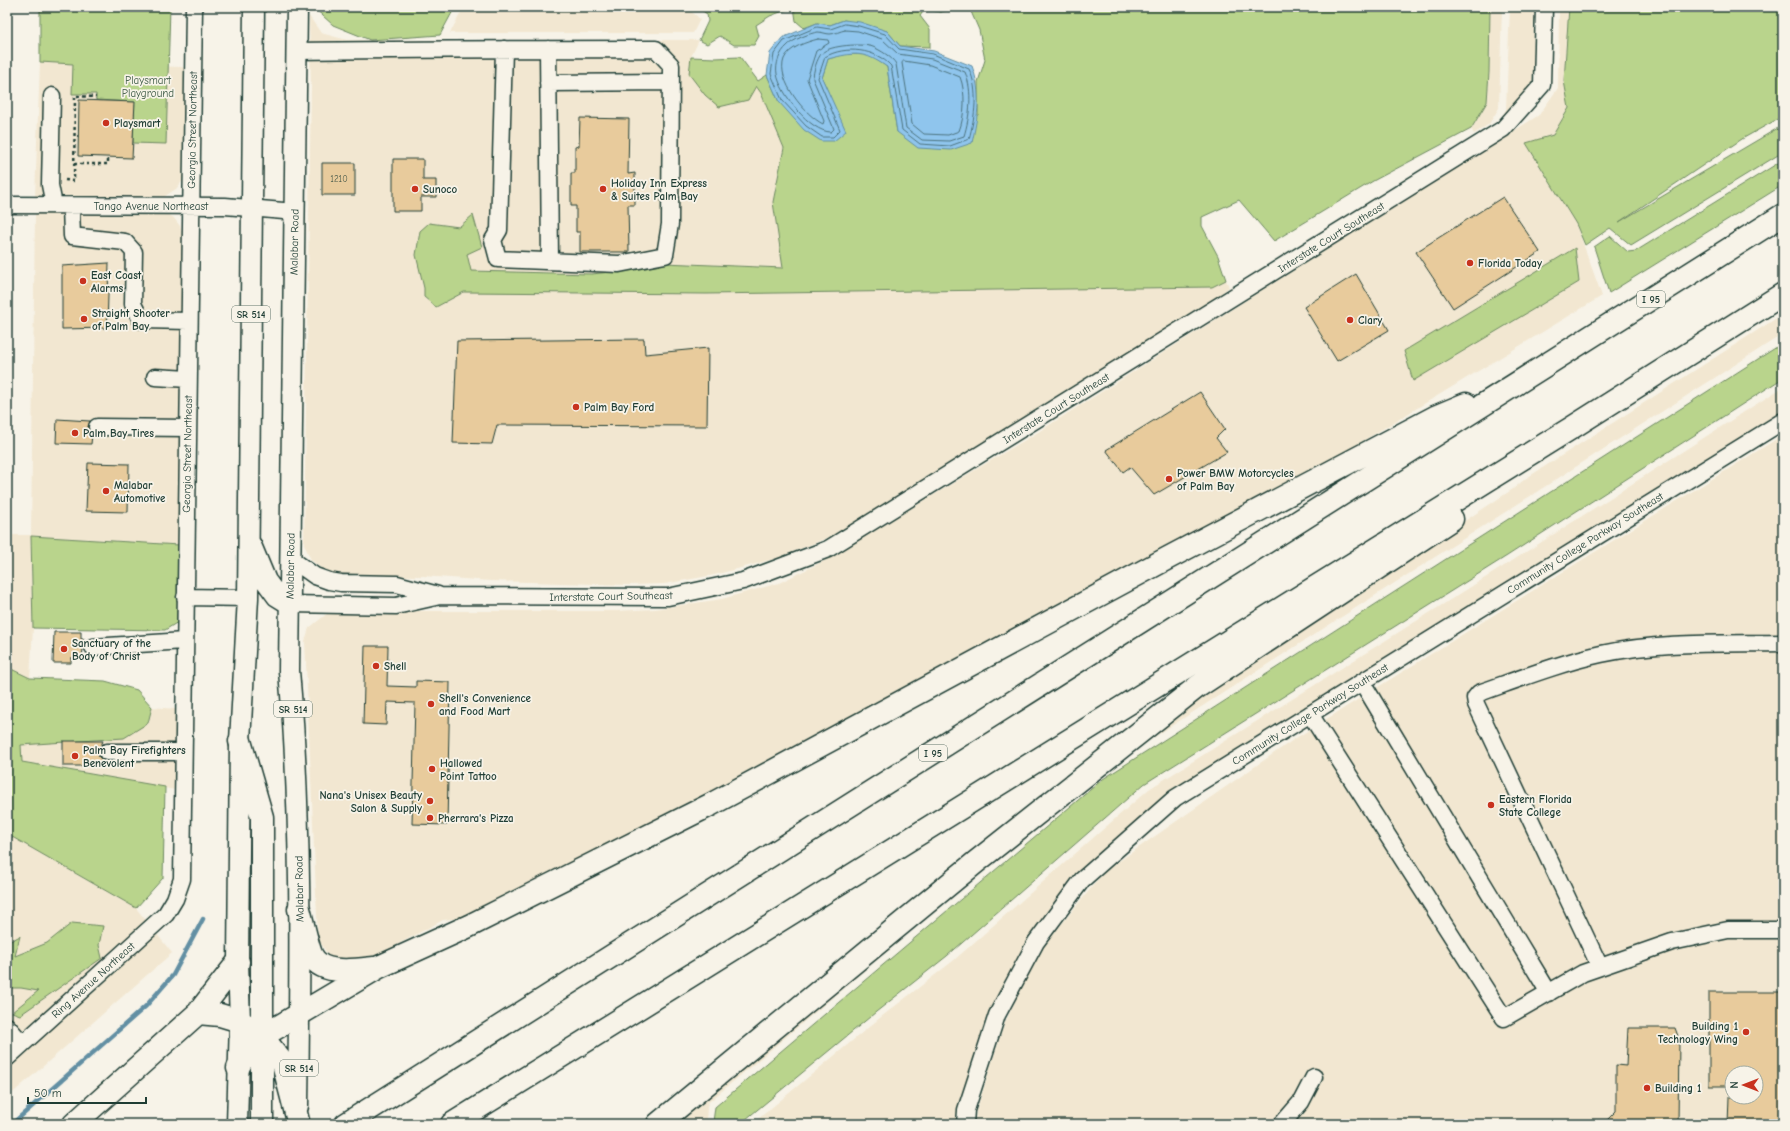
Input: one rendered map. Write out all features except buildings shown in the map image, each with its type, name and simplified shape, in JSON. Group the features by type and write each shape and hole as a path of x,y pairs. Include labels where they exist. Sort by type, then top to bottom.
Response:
{"highway":[{"name":"I 95","path":"346,1124 1783,215"},
{"path":"452,1124 1573,427 1783,294"},
{"path":"238,1068 251,1043 379,967 469,926 710,805 1154,566 1435,417 1519,382"},
{"path":"658,1124 976,862 1197,687 1508,482 1573,427"},
{"path":"240,742 262,817 262,1124"},
{"path":"299,909 312,956 324,967 337,970 355,970 379,967"},
{"path":"74,1124 198,1013 238,962"},
{"path":"198,1013 220,1015 240,1021 261,1036 283,1063 298,1123"}],"main road":[{"name":"SR 514","path":"237,1124 240,1021 238,962 240,742 248,598 254,7"},
{"name":"Malabar Road","path":"297,7 290,671 295,738 299,909 298,1123"},
{"path":"248,537 266,581 277,596 290,604"}],"street":[{"name":"Georgia Street Northeast","path":"175,899 182,879 184,641 194,7"},
{"name":"Interstate Court Southeast","path":"290,604 396,606 440,596 668,597 743,581 828,550 1503,129 1542,85 1544,7"},
{"path":"296,51 504,49 656,49 671,65 670,224 665,255 619,264 498,259 493,240 499,230 504,49"},
{"path":"548,49 550,261"},
{"path":"548,82 671,82"},
{"path":"52,96 51,179 54,205"},
{"name":"Tango Avenue Northeast","path":"7,205 190,206 295,212"},
{"path":"71,206 72,236 125,242 134,252 133,304 141,320 189,321"},
{"path":"156,377 188,379"},
{"name":"Community College Parkway Southeast","path":"965,1124 966,1110 997,1015 1036,942 1082,880 1176,798 1783,421"},
{"path":"97,427 187,428"},
{"name":"Interstate Court Southeast","path":"290,559 315,576 329,581 341,583 397,584 440,596"},
{"path":"185,597 248,598"},
{"path":"93,647 184,641"},
{"path":"1600,967 1476,704 1475,698 1479,693 1600,654 1642,647 1690,643 1783,643"},
{"path":"1362,682 1549,993"},
{"path":"1310,714 1504,1018 1583,973 1672,942 1728,930 1783,930"},
{"path":"107,752 183,752"},
{"name":"Ring Avenue Northeast","path":"7,1058 166,914 175,899"},
{"path":"7,1026 22,1043"},
{"path":"1282,1124 1301,1102 1314,1077"}],"path":[{"path":"51,179 74,181 75,96 96,97"},
{"path":"74,164 108,164 108,157"}],"shaded area":[{"path":"464,7 690,7 692,12 700,19 693,33 450,33"},
{"path":"1490,7 1502,7 1499,108 1489,124 1474,134 1471,129 1487,102"},
{"path":"1510,7 1534,7 1533,82 1502,118 1506,109"},
{"path":"1559,7 1569,7 1564,81 1569,108 1553,135 1526,143 1576,224 1602,296 1353,447 1156,556 894,696 470,917 443,920 378,955 361,961 344,962 330,958 318,939 305,641 309,628 328,613 348,611 617,611 655,609 722,599 779,583 822,562 1035,434 1539,115 1558,88"},
{"path":"309,16 321,33 347,40 699,40 691,57 689,74 756,86 761,93 784,148 773,202 783,268 664,263 637,269 592,274 470,271 459,227 429,223 424,297 436,307 463,292 1212,287 1226,280 1229,287 1212,301 909,492 834,535 778,558 714,575 664,584 629,585 491,581 423,576 335,575 322,569 311,560 304,544 311,85"},
{"path":"40,62 181,67 187,69 184,179 176,189 165,196 35,197"},
{"path":"35,212 166,214 173,217 180,226 185,244 179,545 31,536 33,628 30,678 7,667 7,535 31,535"},
{"path":"1783,314 1783,334 1120,759 1203,694 1513,489 1525,479"},
{"path":"1783,387 1783,411 1170,791 1075,875 1028,939 989,1011 957,1110 956,1124 752,1124 881,1017 953,961 1149,789 1512,561"},
{"name":"Eastern Florida State College","path":"1783,435 1783,1124 975,1124 976,1112 1004,1025 1037,954 1105,871 1293,740"},
{"path":"152,707 176,709 175,790 22,762 21,745 63,741 148,723"},
{"path":"1039,823 709,1102 707,1106 706,1124 671,1124"},
{"path":"7,834 136,908 172,953 7,1098"}],"green space":[{"name":"Playsmart Playground","path":"40,7 170,7 166,144 133,143 134,102 96,100 96,94 72,94 73,64 40,62"},
{"path":"313,7 455,7 440,35 370,40 333,25"},
{"path":"697,7 716,7 717,9 722,7 794,7 770,16 756,25 759,36 754,45 734,45 720,36 707,44 699,40 708,21 707,14"},
{"path":"794,7 957,7 941,12 925,9 920,16 930,29 930,47 900,46 887,31 844,20 830,25 817,23 804,28 796,21"},
{"path":"969,7 1490,7 1487,102 1471,129 1373,181 1274,241 1239,200 1202,217 1202,226 1218,256 1226,280 1212,287 706,294 464,292 436,307 424,297 424,288 416,255 420,231 429,223 459,227 473,215 482,247 467,254 471,271 592,274 637,269 664,263 783,268 773,202 784,148 761,93 756,86 748,100 719,107 705,95 689,74 691,57 740,57 758,81 767,75 779,102 834,141 832,102 822,78 828,59 846,54 870,55 887,67 897,132 978,115 978,82 985,60 979,30"},
{"path":"1569,7 1783,7 1783,116 1742,139 1619,222 1783,125 1783,152 1631,245 1610,228 1585,245 1576,224 1526,143 1553,135 1569,108 1564,81"},
{"path":"1783,160 1783,185 1609,293 1594,247 1610,236 1628,252 1636,251"},
{"path":"1575,248 1579,282 1413,381 1404,351"},
{"path":"1783,343 1783,378 1507,556 1144,784 947,956 876,1012 740,1124 715,1124 713,1122 715,1107 1103,779"},
{"path":"31,536 179,545 178,622 165,630 33,628"},
{"path":"7,667 30,678 105,681 137,690 152,707 148,723 124,738 21,745 22,762 165,787 163,878 136,908 7,834"},
{"path":"72,923 103,926 99,945 102,958 20,1015 12,1012 38,991 21,988 7,988 7,943 20,936 15,956 47,943"}],"water":[{"path":"844,20 860,22 887,31 900,46 934,51 972,66 977,85 978,104 972,143 951,150 918,148 897,132 887,67 872,58 859,54 845,55 828,59 822,78 846,131 834,141 821,141 804,130 779,102 767,75 770,53 782,38 817,23 830,25"}],"waterway":[{"path":"12,1124 146,1006 173,975 203,919"}],"place":[{"name":"Playsmart","path":"106,123"},
{"name":"Sunoco","path":"415,189"},
{"name":"Holiday Inn Express & Suites Palm Bay","path":"603,189"},
{"name":"Florida Today","path":"1470,263"},
{"name":"East Coast Alarms","path":"83,281"},
{"name":"Straight Shooter of Palm Bay","path":"84,319"},
{"name":"Clary","path":"1350,320"},
{"name":"Palm Bay Ford","path":"576,407"},
{"name":"Palm Bay Tires","path":"75,433"},
{"name":"Power BMW Motorcycles of Palm Bay","path":"1169,479"},
{"name":"Malabar Automotive","path":"106,491"},
{"name":"Sanctuary of the Body of Christ","path":"64,649"},
{"name":"Shell","path":"376,666"},
{"name":"Shell's Convenience and Food Mart","path":"431,704"},
{"name":"Palm Bay Firefighters Benevolent","path":"75,756"},
{"name":"Hallowed Point Tattoo","path":"432,769"},
{"name":"Nana's Unisex Beauty Salon & Supply","path":"430,801"},
{"name":"Eastern Florida State College","path":"1491,805"},
{"name":"Pherrara's Pizza","path":"430,818"},
{"name":"Building 1 Technology Wing","path":"1746,1032"},
{"name":"Building 1","path":"1647,1088"}]}
